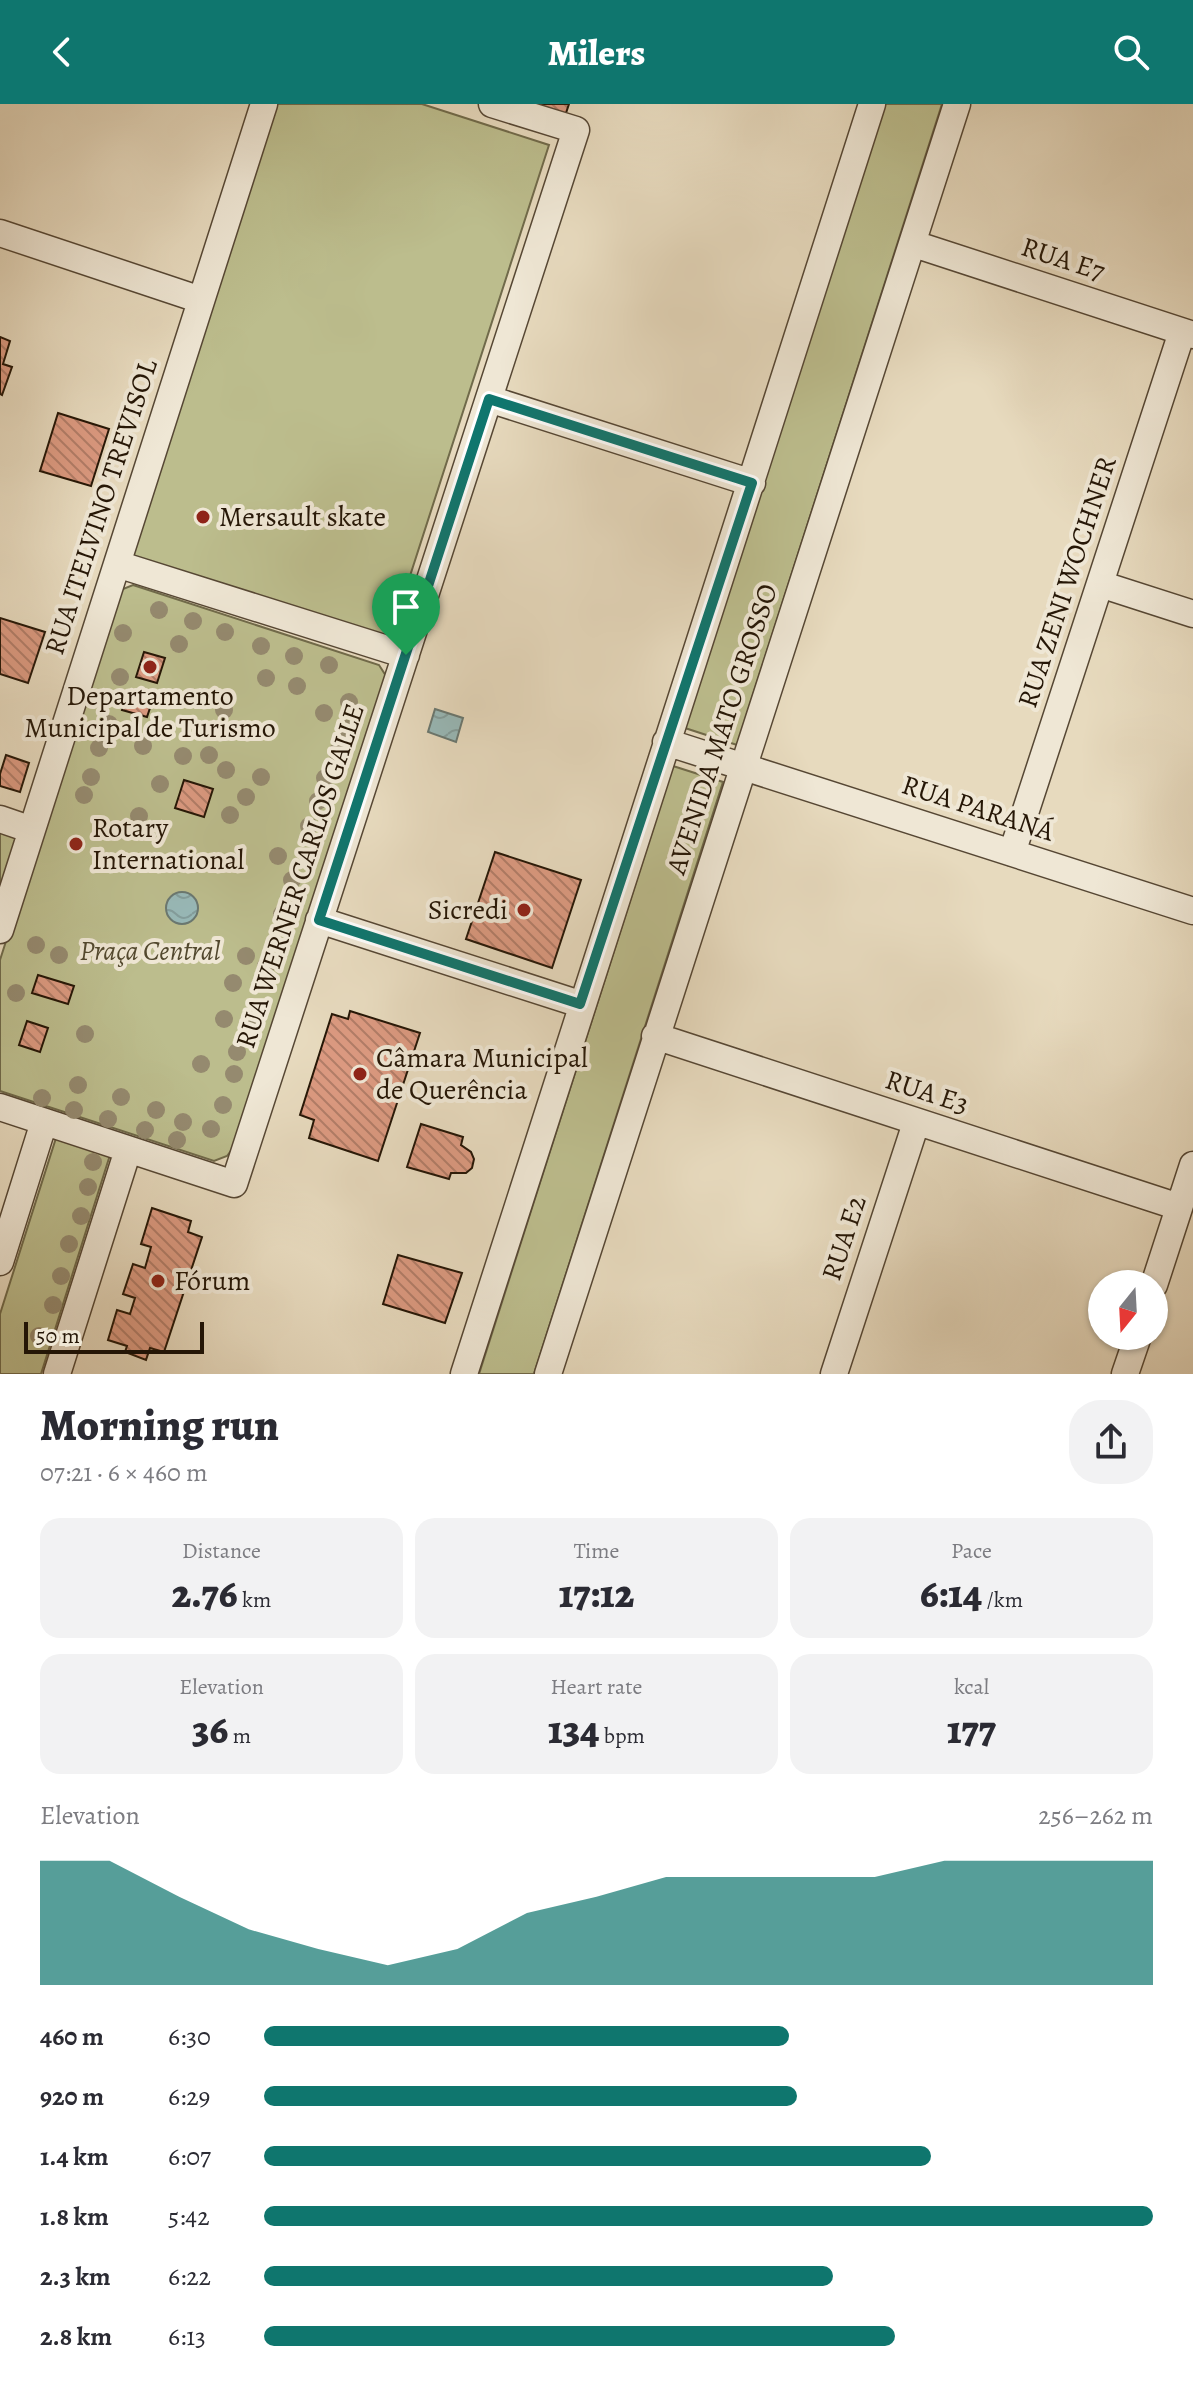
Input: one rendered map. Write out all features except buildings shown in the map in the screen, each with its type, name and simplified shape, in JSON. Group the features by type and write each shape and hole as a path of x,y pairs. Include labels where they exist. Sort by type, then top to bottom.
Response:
{"street":[{"name":"RUA ITELVINO TREVISOL","path":"0,930 264,104"},
{"name":"RUA WERNER CARLOS GALLE","path":"128,1150 234,1184 576,130 492,104"},
{"name":"AVENIDA MATO GROSSO","path":"464,1374 580,1004 752,483 872,104"},
{"name":"AVENIDA MATO GROSSO","path":"548,1374 957,104"},
{"path":"0,233 201,300"},
{"name":"RUA E7","path":"914,244 1188,334"},
{"name":"RUA ZENI WOCHNER","path":"1012,853 1100,584 1188,334"},
{"path":"489,399 752,483"},
{"path":"117,564 406,655"},
{"path":"1100,584 1193,614"},
{"name":"RUA PARANÁ","path":"666,742 1193,911"},
{"path":"0,819 32,830"},
{"path":"319,920 580,1004"},
{"name":"RUA E3","path":"655,1036 1179,1207"},
{"path":"0,1107 128,1150 57,1374"},
{"path":"0,1262 44,1122"},
{"name":"RUA E2","path":"834,1374 916,1123"},
{"path":"1159,1270 1193,1165"},
{"path":"1125,1374 1133,1350"}],"green space":[{"path":"275,104 422,104 549,145 389,641 129,557"},
{"path":"885,104 942,104 737,745 685,728"},
{"name":"Praça Central","path":"133,585 379,665 386,676 236,1144 227,1156 214,1161 0,1091 0,960 118,591"},
{"path":"673,766 723,782 534,1374 479,1374"},
{"path":"0,819 32,830 0,930"},
{"path":"56,1138 110,1155 41,1374 0,1374 0,1314"}],"water":[{"path":"435,709 463,718 456,742 428,732"},
{"path":"182,892 193,897 198,908 193,919 182,924 171,919 166,908 171,897"}],"place":[{"name":"Mersault skate","path":"203,517"},
{"name":"Departamento Municipal de Turismo","path":"150,667"},
{"name":"Rotary International","path":"76,844"},
{"name":"Sicredi","path":"524,910"},
{"name":"Câmara Municipal de Querência","path":"360,1074"},
{"name":"Fórum","path":"158,1281"}],"route":[{"path":"489,399 752,483 580,1004 319,920 406,655 489,399"}]}
